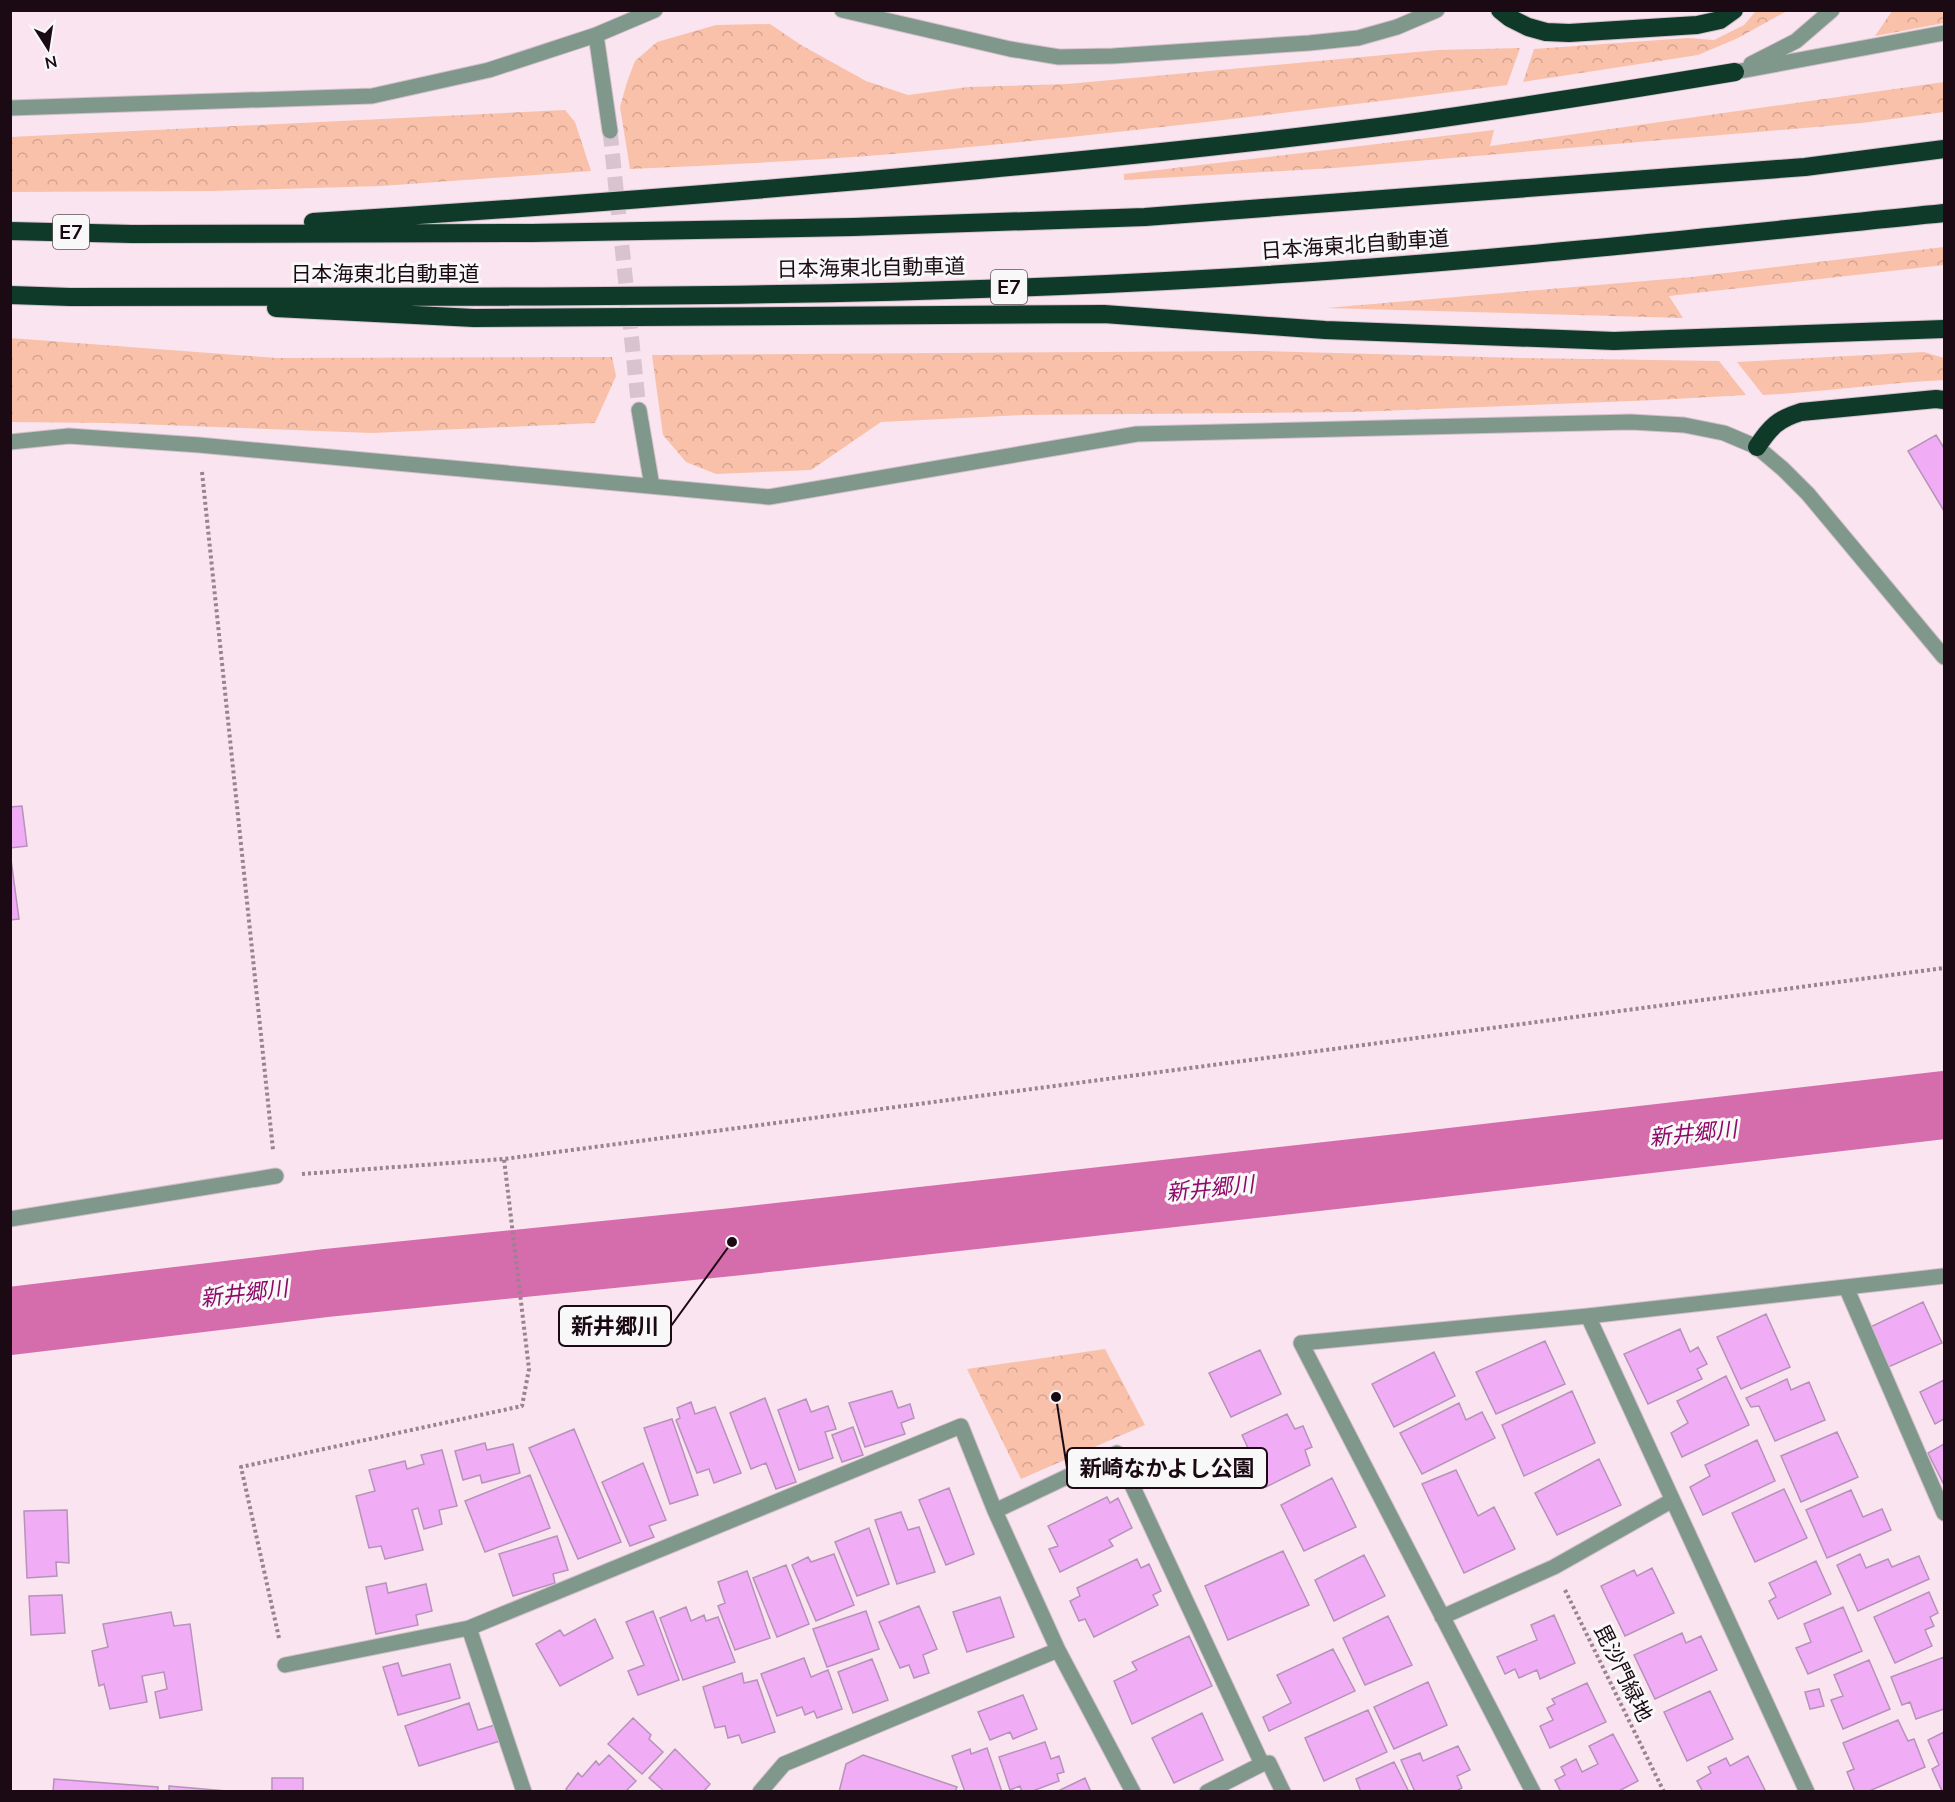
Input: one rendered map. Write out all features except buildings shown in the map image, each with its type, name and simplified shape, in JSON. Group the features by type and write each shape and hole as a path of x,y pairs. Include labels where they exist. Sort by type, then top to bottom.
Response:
{"highway":[{"path":"1500,10 1528,27 1546,32 1569,33 1697,26 1720,20 1734,10"},
{"path":"132,234 542,208 1098,158 1391,125 1735,72"},
{"name":"日本海東北自動車道","path":"10,231 132,234 532,233 852,227 1144,217 1805,167 1944,149"},
{"name":"日本海東北自動車道","path":"10,295 70,297 687,295 958,289 1202,279 1580,250 1944,213"},
{"path":"70,297 474,318 1104,314 1325,330 1614,341 1944,329"},
{"path":"1757,447 1767,431 1783,418 1801,412 1944,400"}],"street":[{"path":"10,108 372,96 489,70 596,35 655,10"},
{"path":"842,10 1010,49 1059,57 1113,56 1358,38 1396,27 1437,10"},
{"path":"1735,72 1796,41 1833,10"},
{"path":"1735,72 1944,33"},
{"path":"596,35 610,131"},
{"path":"639,410 652,486"},
{"path":"10,442 69,436 199,444 769,497 1137,434 1631,422 1694,427 1724,433 1757,447 1809,495 1944,657"},
{"path":"10,1219 276,1176"},
{"path":"1533,1791 1301,1343 1588,1316 1944,1276"},
{"path":"1846,1287 1944,1513"},
{"path":"1588,1316 1806,1791"},
{"path":"285,1665 469,1628 961,1426 995,1511 1058,1650 1133,1791"},
{"path":"995,1511 1116,1453 1262,1764"},
{"path":"1442,1617 1554,1567 1671,1501"},
{"path":"469,1628 524,1791"},
{"path":"760,1791 784,1764 1058,1650"},
{"path":"1207,1791 1262,1764 1269,1763 1283,1791"}],"path":[{"path":"199,444 276,1176 504,1159 1944,968"},
{"path":"285,1665 241,1467 522,1406 529,1369 504,1159"},
{"name":"毘沙門緑地","path":"1554,1567 1664,1791"}],"green space":[{"path":"1756,11 1787,11 1738,38 1698,55 1523,82 1534,49 1688,38 1714,40 1744,25"},
{"path":"1892,11 1944,11 1944,23 1875,36"},
{"path":"770,24 801,45 866,81 908,95 968,87 1067,84 1438,50 1520,48 1507,85 1165,127 918,152 630,169 620,107 635,61 657,42 716,25"},
{"path":"1944,82 1944,112 1862,123 1334,168 1124,180 1124,174 1494,130 1490,146"},
{"path":"565,110 575,122 591,171 381,186 212,191 11,192 11,137"},
{"path":"1944,247 1944,265 1669,296 1683,318 1326,308 1692,277"},
{"path":"10,338 276,358 612,357 616,376 595,423 372,433 110,423 11,422"},
{"path":"1261,351 1719,361 1746,395 1354,412 1023,415 881,422 811,470 716,474 686,462 663,435 652,355"},
{"path":"1924,352 1944,358 1944,380 1763,395 1737,362"},
{"path":"1105,1349 1145,1425 1021,1479 967,1369"}],"waterway":[{"name":"新井郷川","path":"10,1321 326,1283 732,1242 1944,1105"}],"tunnel":[{"path":"610,131 639,410"}],"place":[{"name":"新井郷川","path":"732,1242"},
{"name":"新崎なかよし公園","path":"1056,1397"}]}
